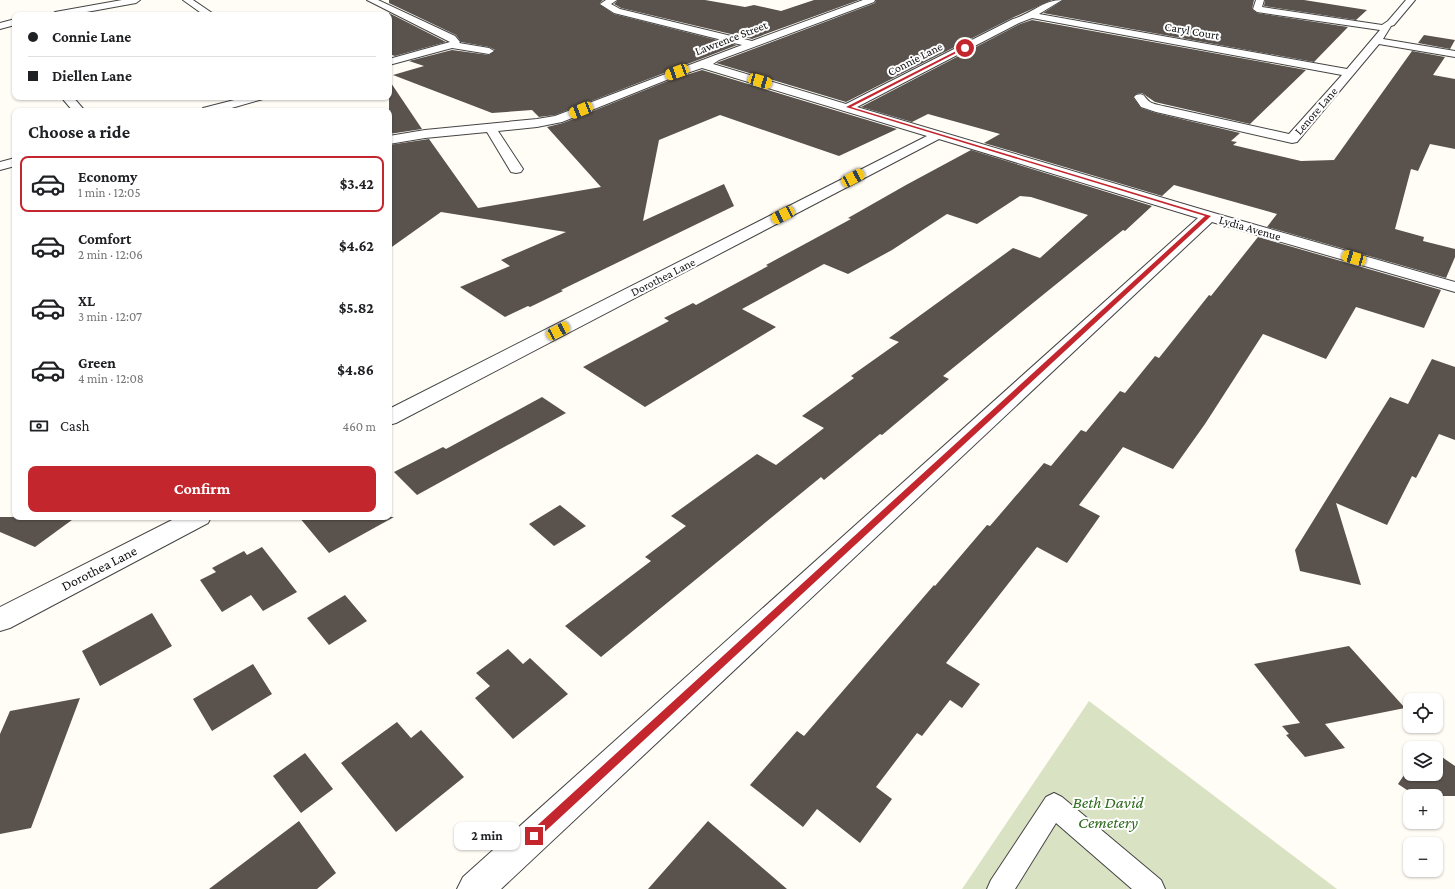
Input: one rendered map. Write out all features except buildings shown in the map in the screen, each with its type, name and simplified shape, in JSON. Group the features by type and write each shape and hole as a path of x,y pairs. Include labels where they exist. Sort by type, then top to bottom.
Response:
{"street":[{"path":"103,0 114,4"},
{"path":"71,12 136,0"},
{"path":"187,0 205,12"},
{"path":"372,0 452,38 455,42 452,45"},
{"path":"613,0 604,4 617,10 752,44"},
{"name":"Lawrence Street","path":"392,140 425,134 538,123 562,118 752,44 872,0"},
{"name":"Connie Lane","path":"848,107 1016,21 1027,18 1030,14 1058,0"},
{"path":"1260,0 1257,9 1386,28"},
{"name":"Lenore Lane","path":"1140,97 1145,104 1160,109 1292,139 1377,41 1386,28 1386,25 1391,23 1411,0"},
{"name":"Caryl Court","path":"1030,14 1349,74"},
{"path":"1377,41 1455,54"},
{"path":"392,61 452,45 489,51"},
{"name":"Lydia Avenue","path":"701,64 1208,216 1455,287"},
{"path":"70,100 76,108"},
{"path":"218,108 248,100"},
{"path":"490,127 516,169"},
{"name":"Dorothea Lane","path":"392,416 938,134"},
{"path":"0,166 12,163"},
{"path":"476,889 1208,216"},
{"name":"Dorothea Lane","path":"0,620 193,520"}],"lane":[{"path":"1000,889 1054,805 1152,889"}],"green space":[{"name":"Beth David Cemetery","path":"1089,701 1337,889 962,889"}],"route":[{"path":"534,836 1208,216 848,107 965,48"}]}
